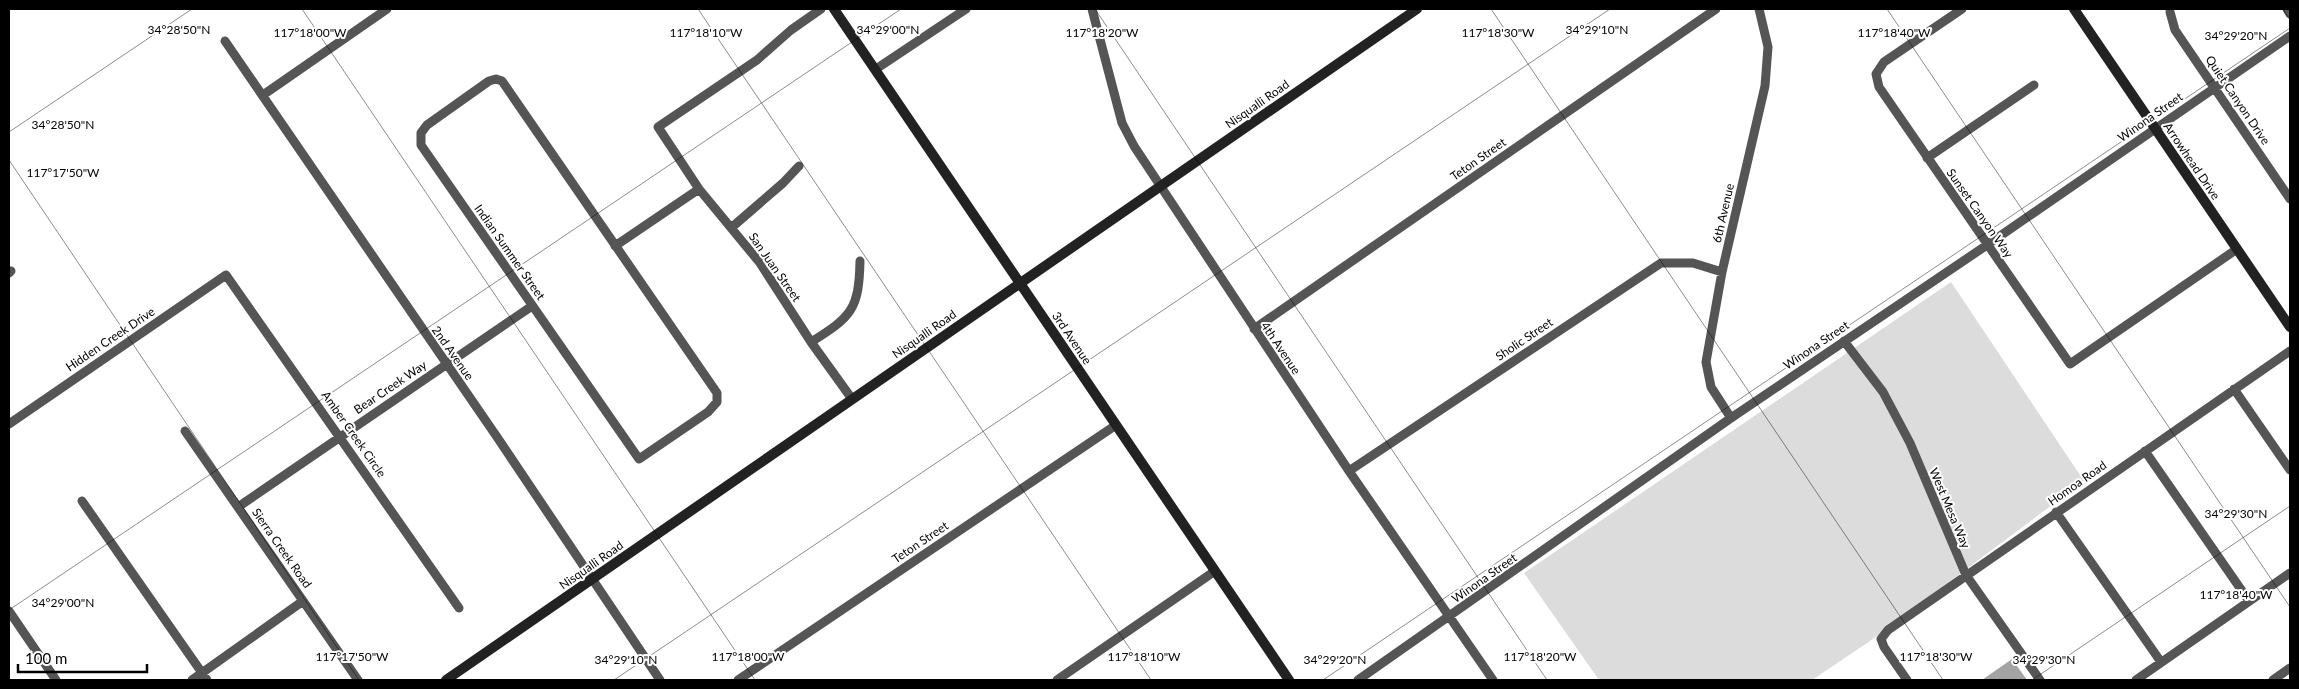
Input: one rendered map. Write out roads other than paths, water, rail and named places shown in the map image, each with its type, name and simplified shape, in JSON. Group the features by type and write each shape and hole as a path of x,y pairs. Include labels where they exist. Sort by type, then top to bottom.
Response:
{"main road":[{"name":"3rd Avenue","path":"834,9 1289,680"},
{"name":"Nisqualli Road","path":"446,680 1417,9"},
{"name":"Arrowhead Drive","path":"2074,9 2290,327"}],"street":[{"path":"263,95 386,9"},
{"name":"San Juan Street","path":"821,9 791,30 757,60 658,127 699,189 760,263 811,342 852,399"},
{"path":"876,69 966,9"},
{"name":"4th Avenue","path":"1092,9 1122,124 1134,146 1349,471 1493,680"},
{"name":"Teton Street","path":"1254,329 1716,9"},
{"name":"6th Avenue","path":"1731,418 1711,387 1706,362 1722,272 1765,86 1768,47 1758,9"},
{"name":"Sunset Canyon Way","path":"1962,9 1884,62 1876,74 1878,87 2070,364 2237,249"},
{"path":"2287,9 2290,14"},
{"name":"Quiet Canyon Drive","path":"2170,12 2175,30 2290,199"},
{"name":"Winona Street","path":"1358,680 1731,418 1987,245 2290,36"},
{"name":"2nd Avenue","path":"225,41 660,680"},
{"name":"Indian Summer Street","path":"496,79 502,81 616,246 716,393 717,402 708,412 639,459 420,145 421,133 426,125 489,81 496,79"},
{"path":"1927,158 2034,85"},
{"path":"731,228 783,183 798,166"},
{"path":"616,246 699,189"},
{"path":"811,342 840,324 854,306 859,285 860,261"},
{"name":"Sholic Street","path":"1349,471 1661,263 1693,263 1722,272"},
{"name":"Hidden Creek Drive","path":"9,424 226,275"},
{"name":"Amber Creek Circle","path":"226,275 459,608"},
{"name":"Bear Creek Way","path":"238,507 532,306"},
{"name":"West Mesa Way","path":"1844,342 1883,392 1910,443 1923,478 1966,575 2040,680"},
{"name":"Homoa Road","path":"1907,680 1884,647 1881,639 1888,630 2290,351"},
{"path":"2234,389 2290,470"},
{"name":"Teton Street","path":"738,680 1116,425"},
{"name":"Sierra Creek Road","path":"184,431 358,680"},
{"path":"2145,451 2249,601"},
{"path":"82,501 205,677"},
{"path":"2056,512 2161,662"},
{"path":"1057,680 1215,571"},
{"path":"2136,680 2290,573"},
{"path":"192,680 205,677 303,601"},
{"path":"9,612 56,680"},
{"path":"2272,680 2290,668"}]}
